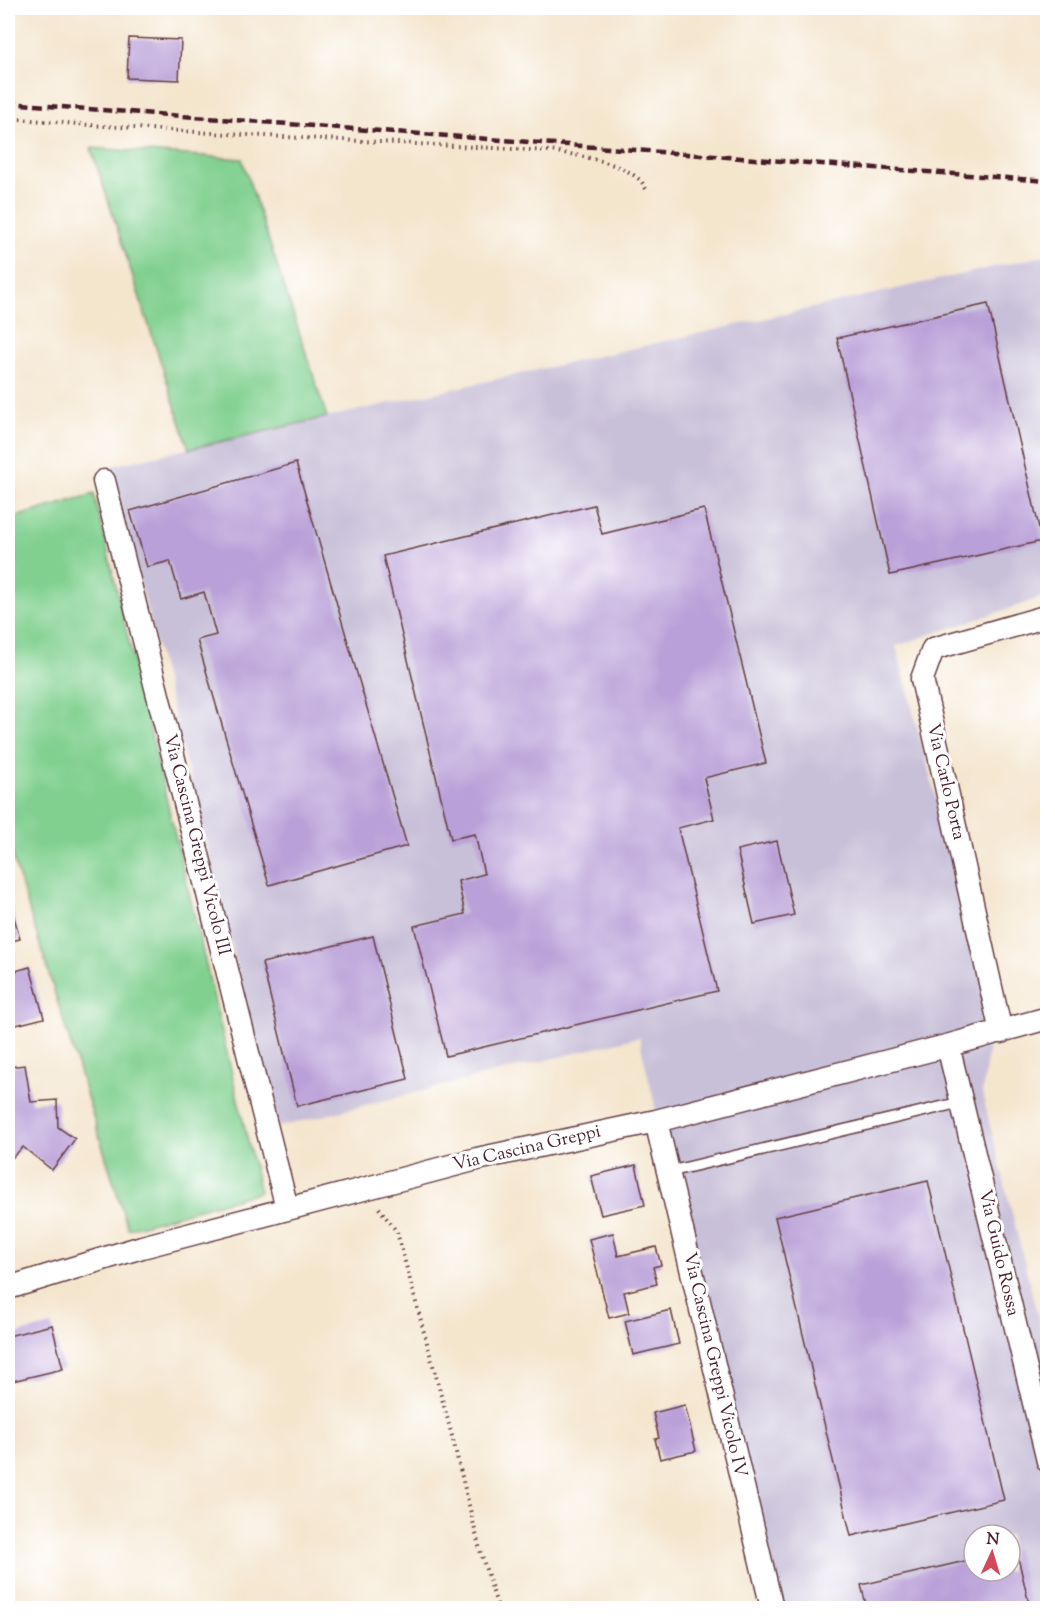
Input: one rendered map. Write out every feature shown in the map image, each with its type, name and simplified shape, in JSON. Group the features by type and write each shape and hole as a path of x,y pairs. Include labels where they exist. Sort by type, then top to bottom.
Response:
{"street":[{"name":"Via Cascina Greppi Vicolo III","path":"104,481 287,1208"},
{"name":"Via Carlo Porta","path":"1001,1032 922,679 933,650 1047,616"},
{"name":"Via Cascina Greppi","path":"8,1288 142,1247 287,1208 477,1160 656,1121 950,1046 1047,1018"},
{"name":"Via Guido Rossa","path":"950,1046 1047,1461"},
{"name":"Via Cascina Greppi Vicolo IV","path":"656,1121 772,1608"}],"lane":[{"path":"668,1172 963,1102"}],"path":[{"path":"8,118 228,134 550,151 582,156 615,165 640,180 648,192"},
{"path":"375,1186 379,1208 397,1232 480,1550 498,1608"}],"shaded area":[{"path":"1047,255 1047,596 896,646 993,1016 982,1093 1047,1353 1047,1608 771,1608 639,1037 278,1127 111,466"}],"green space":[{"path":"91,148 242,159 327,417 189,449"},
{"path":"94,494 260,1192 128,1229 8,842 8,519"}],"building":[{"path":"129,38 181,40 179,80 127,78"},
{"path":"988,304 1042,541 890,575 837,338"},
{"path":"296,463 407,846 269,885 197,640 216,635 204,592 181,599 170,561 147,567 130,511"},
{"path":"594,505 602,534 704,509 766,763 704,778 714,819 678,828 717,991 446,1056 414,926 465,914 458,881 484,874 475,834 451,839 383,556"},
{"path":"777,841 794,915 754,924 737,850"},
{"path":"8,895 20,939 8,942"},
{"path":"373,936 408,1079 297,1106 262,963"},
{"path":"30,967 44,1018 8,1027 8,973"},
{"path":"25,1065 31,1102 57,1100 58,1127 75,1139 52,1170 23,1147 12,1158 8,1153 8,1067"},
{"path":"636,1165 645,1205 601,1215 591,1176"},
{"path":"928,1181 1004,1500 851,1536 775,1217"},
{"path":"613,1233 618,1256 656,1247 661,1265 653,1267 657,1284 624,1292 629,1313 609,1318 589,1239"},
{"path":"671,1310 679,1344 633,1355 625,1321"},
{"path":"52,1325 63,1369 8,1382 8,1336"},
{"path":"685,1405 696,1451 660,1459 655,1439 659,1438 653,1413"},
{"path":"962,1562 962,1583 1022,1583 1022,1574 1030,1608 867,1608 861,1585"}],"railway":[{"path":"8,103 1048,181"}]}
